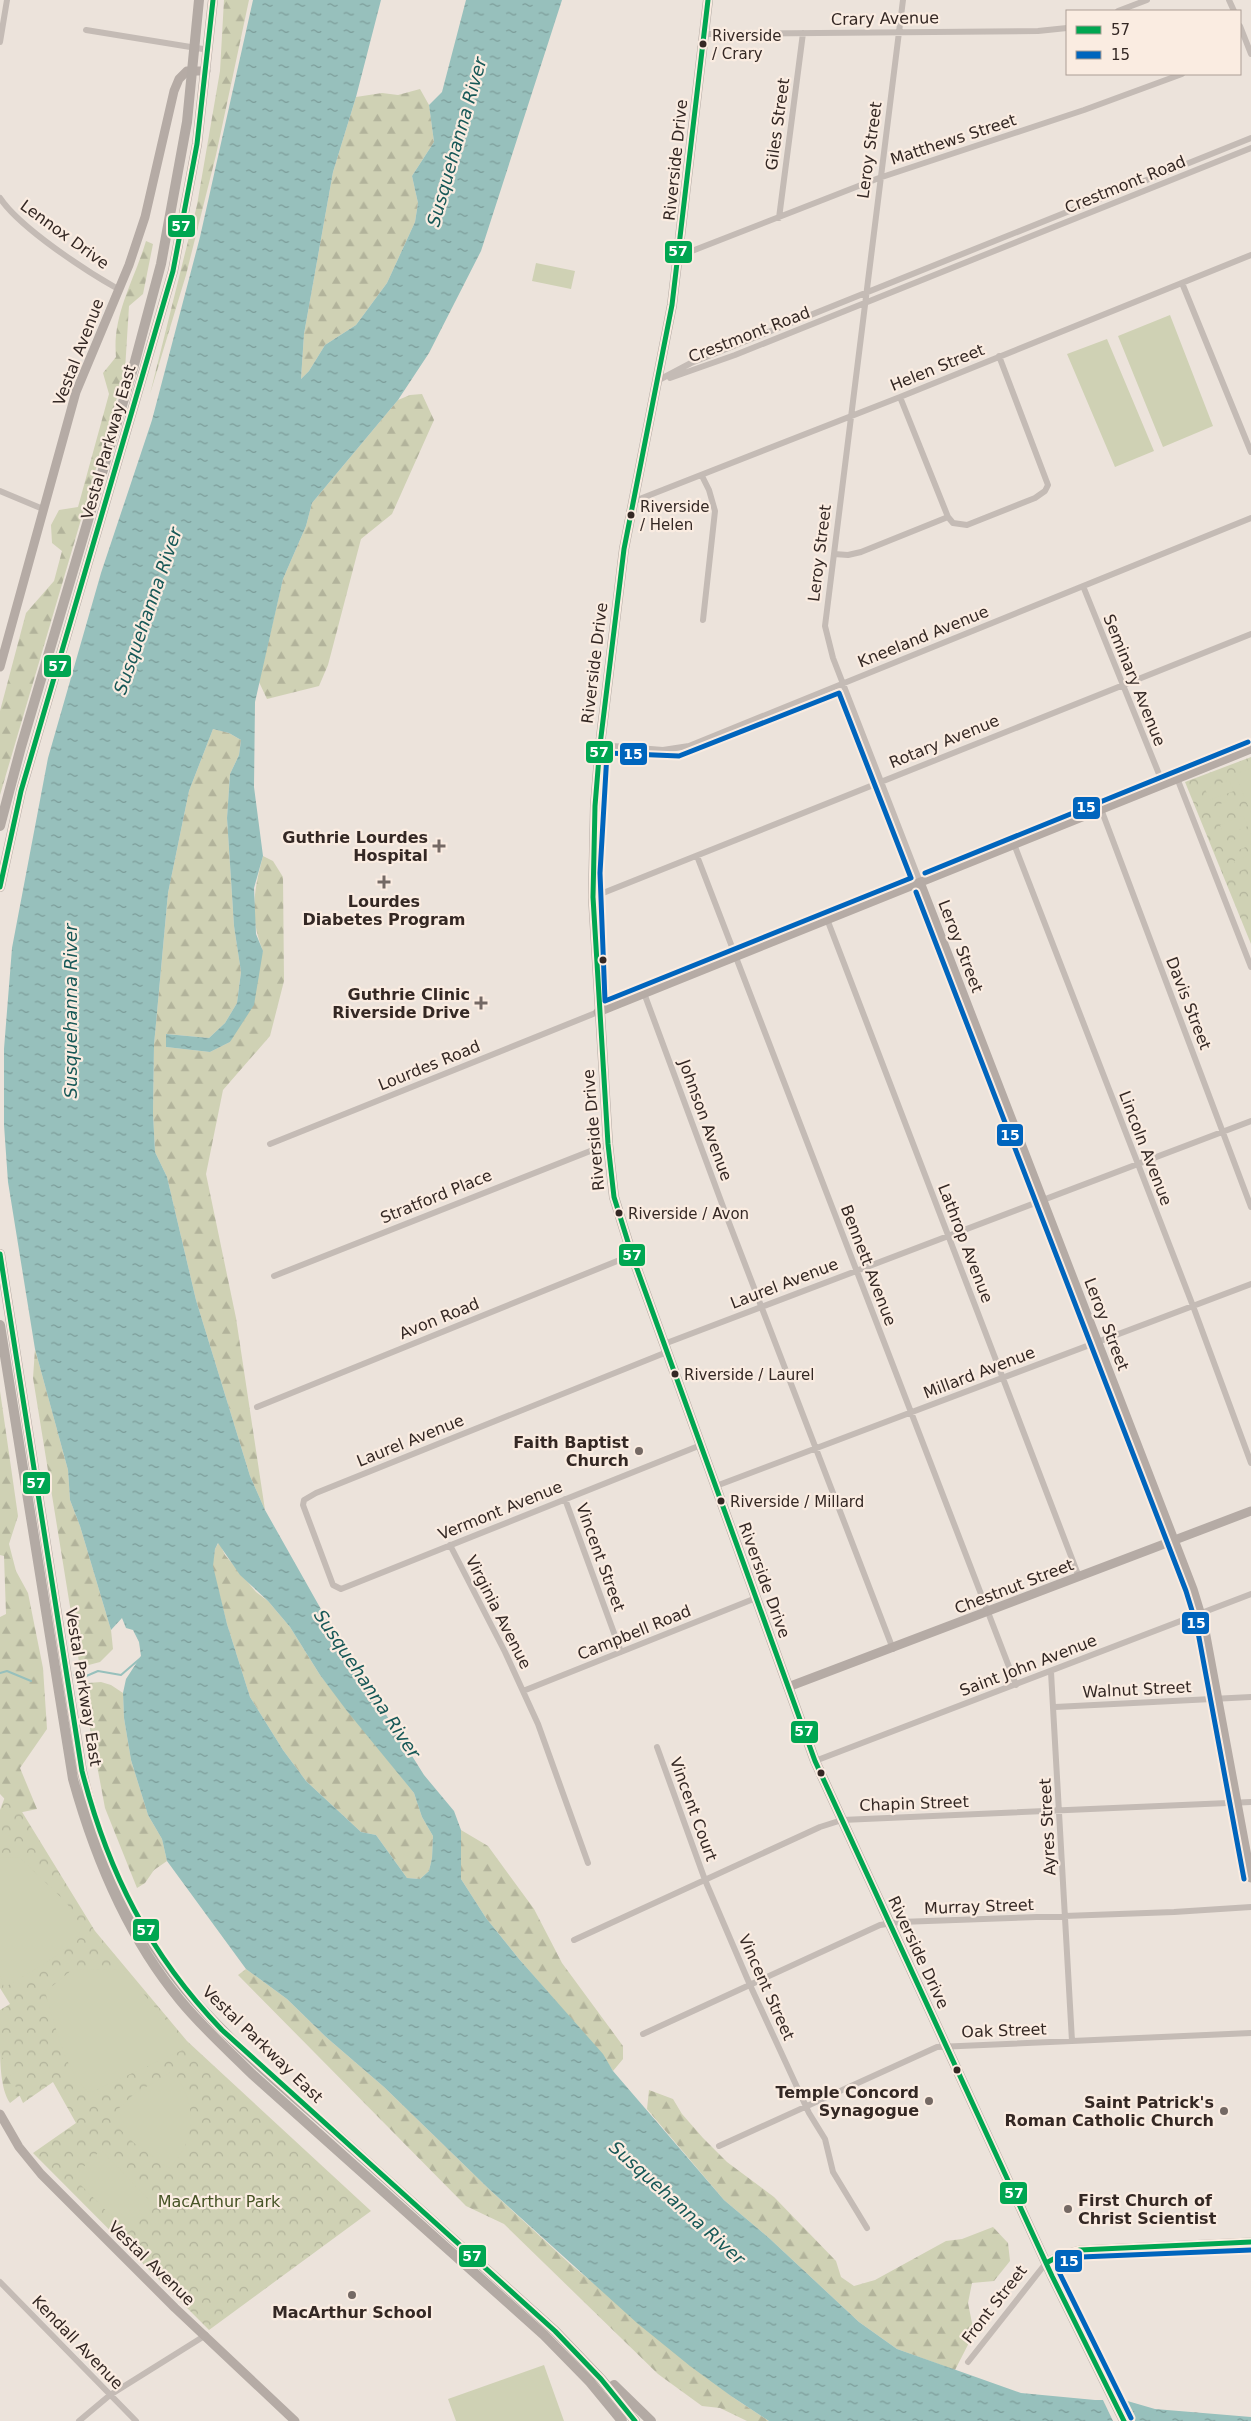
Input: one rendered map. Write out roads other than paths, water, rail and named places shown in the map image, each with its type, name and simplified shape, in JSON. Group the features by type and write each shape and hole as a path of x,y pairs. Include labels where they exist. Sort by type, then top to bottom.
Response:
{"main road":[{"name":"Vestal Parkway East","path":"0,826 153,296 180,167 194,70 199,0"},
{"name":"Vestal Parkway East","path":"0,887 21,791 172,270 191,185 209,50 213,0"},
{"name":"Riverside Drive","path":"708,0 679,256 657,381 632,502 618,594 600,744 593,897 598,1012 614,1197 632,1255 815,1761 1046,2263 1124,2421"},
{"name":"Vestal Parkway East","path":"0,1254 82,1771 96,1824 126,1897 166,1963 206,2013 255,2061 551,2327 587,2363 635,2421"},
{"name":"Vestal Parkway East","path":"0,1325 72,1778 89,1836 106,1878 143,1948 180,2000 206,2029 252,2074 544,2335 590,2382 622,2421"},
{"path":"587,2363 594,2364 650,2421"}],"street":[{"path":"0,42 7,0"},
{"name":"Leroy Street","path":"903,0 825,632 1201,1614 1251,1878"},
{"path":"1121,10 1147,0"},
{"name":"Crary Avenue","path":"704,34 1038,31 1066,28"},
{"path":"1241,28 1250,49"},
{"path":"86,30 209,50"},
{"name":"Giles Street","path":"779,218 803,33"},
{"path":"194,70 206,71"},
{"name":"Vestal Avenue","path":"0,667 76,392 145,217 174,91 184,73 194,70"},
{"name":"Matthews Street","path":"679,256 880,178 1084,110 1179,75"},
{"name":"Crestmont Road","path":"657,381 691,363 1251,138"},
{"name":"Crestmont Road","path":"657,381 691,372 761,345 1251,148"},
{"path":"1174,170 1177,178"},
{"name":"Lennox Drive","path":"0,198 10,212 40,236 118,289"},
{"path":"1075,209 1078,218"},
{"name":"Helen Street","path":"632,502 900,397 1251,255"},
{"path":"1182,283 1251,452"},
{"path":"758,337 761,345"},
{"path":"900,397 948,516 953,524 967,525 1036,498 1047,489 1048,485 999,356"},
{"path":"702,476 709,490 715,511 703,620"},
{"path":"0,491 43,510"},
{"path":"834,554 848,555 861,552 948,516"},
{"name":"Kneeland Avenue","path":"600,744 677,749 1251,518"},
{"name":"Seminary Avenue","path":"1083,586 1163,784"},
{"name":"Rotary Avenue","path":"593,897 1251,634"},
{"path":"598,1012 1251,749"},
{"path":"1177,778 1251,967"},
{"name":"Davis Street","path":"1101,809 1251,1207"},
{"name":"Lincoln Avenue","path":"1014,844 1193,1306 1251,1463"},
{"name":"Bennett Avenue","path":"697,856 1016,1685"},
{"name":"Lathrop Avenue","path":"827,919 1079,1577"},
{"name":"Johnson Avenue","path":"644,994 893,1649"},
{"name":"Lourdes Road","path":"270,1144 598,1012"},
{"name":"Laurel Avenue","path":"337,1588 333,1585 303,1505 304,1500 316,1493 762,1307 1251,1121"},
{"name":"Stratford Place","path":"274,1276 608,1144"},
{"name":"Avon Road","path":"257,1407 632,1255"},
{"name":"Millard Avenue","path":"716,1486 1251,1284"},
{"name":"Vermont Avenue","path":"337,1588 347,1588 450,1544 701,1445"},
{"name":"Vincent Street","path":"565,1499 621,1652"},
{"name":"Chestnut Street","path":"788,1687 988,1613 1251,1511"},
{"name":"Virginia Avenue","path":"450,1544 524,1691 588,1863"},
{"name":"Saint John Avenue","path":"815,1761 1251,1594"},
{"name":"Campbell Road","path":"524,1691 756,1598"},
{"name":"Ayres Street","path":"1051,1672 1072,2041"},
{"name":"Walnut Street","path":"1054,1707 1251,1697"},
{"name":"Vincent Court","path":"657,1747 705,1880"},
{"name":"Chapin Street","path":"574,1940 820,1827 842,1820 1251,1802"},
{"name":"Vincent Street","path":"705,1880 750,1985 807,2105 809,2114 825,2140 833,2172 867,2228"},
{"name":"Murray Street","path":"643,2034 869,1930 890,1923 1066,1917 1251,1907"},
{"name":"Oak Street","path":"719,2146 920,2053 937,2047 1251,2033"},
{"name":"Vestal Avenue","path":"1,2119 19,2147 41,2174 175,2308 206,2335 295,2421"},
{"name":"Front Street","path":"968,2362 1046,2263 1061,2255 1080,2250 1251,2242"},
{"name":"Kendall Avenue","path":"0,2282 136,2421"},
{"path":"78,2421 110,2395 206,2335"}],"water":[{"name":"Susquehanna River","path":"253,0 381,0 356,97 333,172 304,334 301,379 309,371 325,345 356,325 387,283 415,222 418,203 412,176 434,142 429,105 442,92 466,0 562,0 481,251 429,353 398,400 312,503 306,526 283,579 255,702 254,787 263,856 254,888 256,934 263,951 254,1005 230,1042 210,1052 166,1047 166,1034 209,1038 225,1023 237,1003 241,972 234,926 227,818 230,774 239,755 241,740 229,733 213,729 189,791 168,893 154,1045 153,1113 155,1152 167,1177 196,1300 250,1476 265,1510 322,1611 424,1775 454,1811 461,1830 461,1879 486,1918 519,1959 603,2054 613,2071 724,2200 769,2238 859,2322 897,2349 1021,2393 1095,2400 1124,2400 1155,2409 1251,2417 1251,2421 769,2421 690,2366 637,2323 490,2190 384,2087 326,2037 287,1999 246,1969 167,1861 162,1839 148,1815 131,1760 124,1718 123,1693 126,1679 141,1656 139,1642 133,1630 126,1628 122,1618 111,1630 80,1526 70,1500 68,1470 35,1349 8,1182 4,1125 4,1049 12,948 48,758 101,573 152,420 200,237","holes":["218,1543 240,1575 268,1601 290,1627 320,1675 414,1793 422,1817 433,1836 432,1858 429,1871 420,1879 407,1878 376,1835 361,1832 306,1781 283,1750 250,1697 227,1624 213,1566 215,1549"]}],"waterway":[{"path":"74,1675 84,1677 98,1671 121,1675 143,1656"},
{"path":"0,1673 7,1671 31,1681"}],"place":[{"name":"Riverside / Crary","path":"703,44"},
{"name":"Riverside / Helen","path":"631,515"},
{"name":"Guthrie Lourdes Hospital","path":"439,846"},
{"name":"Lourdes Diabetes Program","path":"384,882"},
{"name":"Guthrie Clinic Riverside Drive","path":"481,1003"},
{"name":"Riverside / Avon","path":"619,1213"},
{"name":"Riverside / Laurel","path":"675,1374"},
{"name":"Faith Baptist Church","path":"639,1451"},
{"name":"Riverside / Millard","path":"721,1501"},
{"name":"Temple Concord Synagogue","path":"929,2101"},
{"name":"Saint Patrick's Roman Catholic Church","path":"1224,2111"},
{"name":"First Church of Christ Scientist","path":"1068,2209"},
{"name":"MacArthur School","path":"352,2295"}],"park label":[{"name":"MacArthur Park","path":"219,2201"}]}
